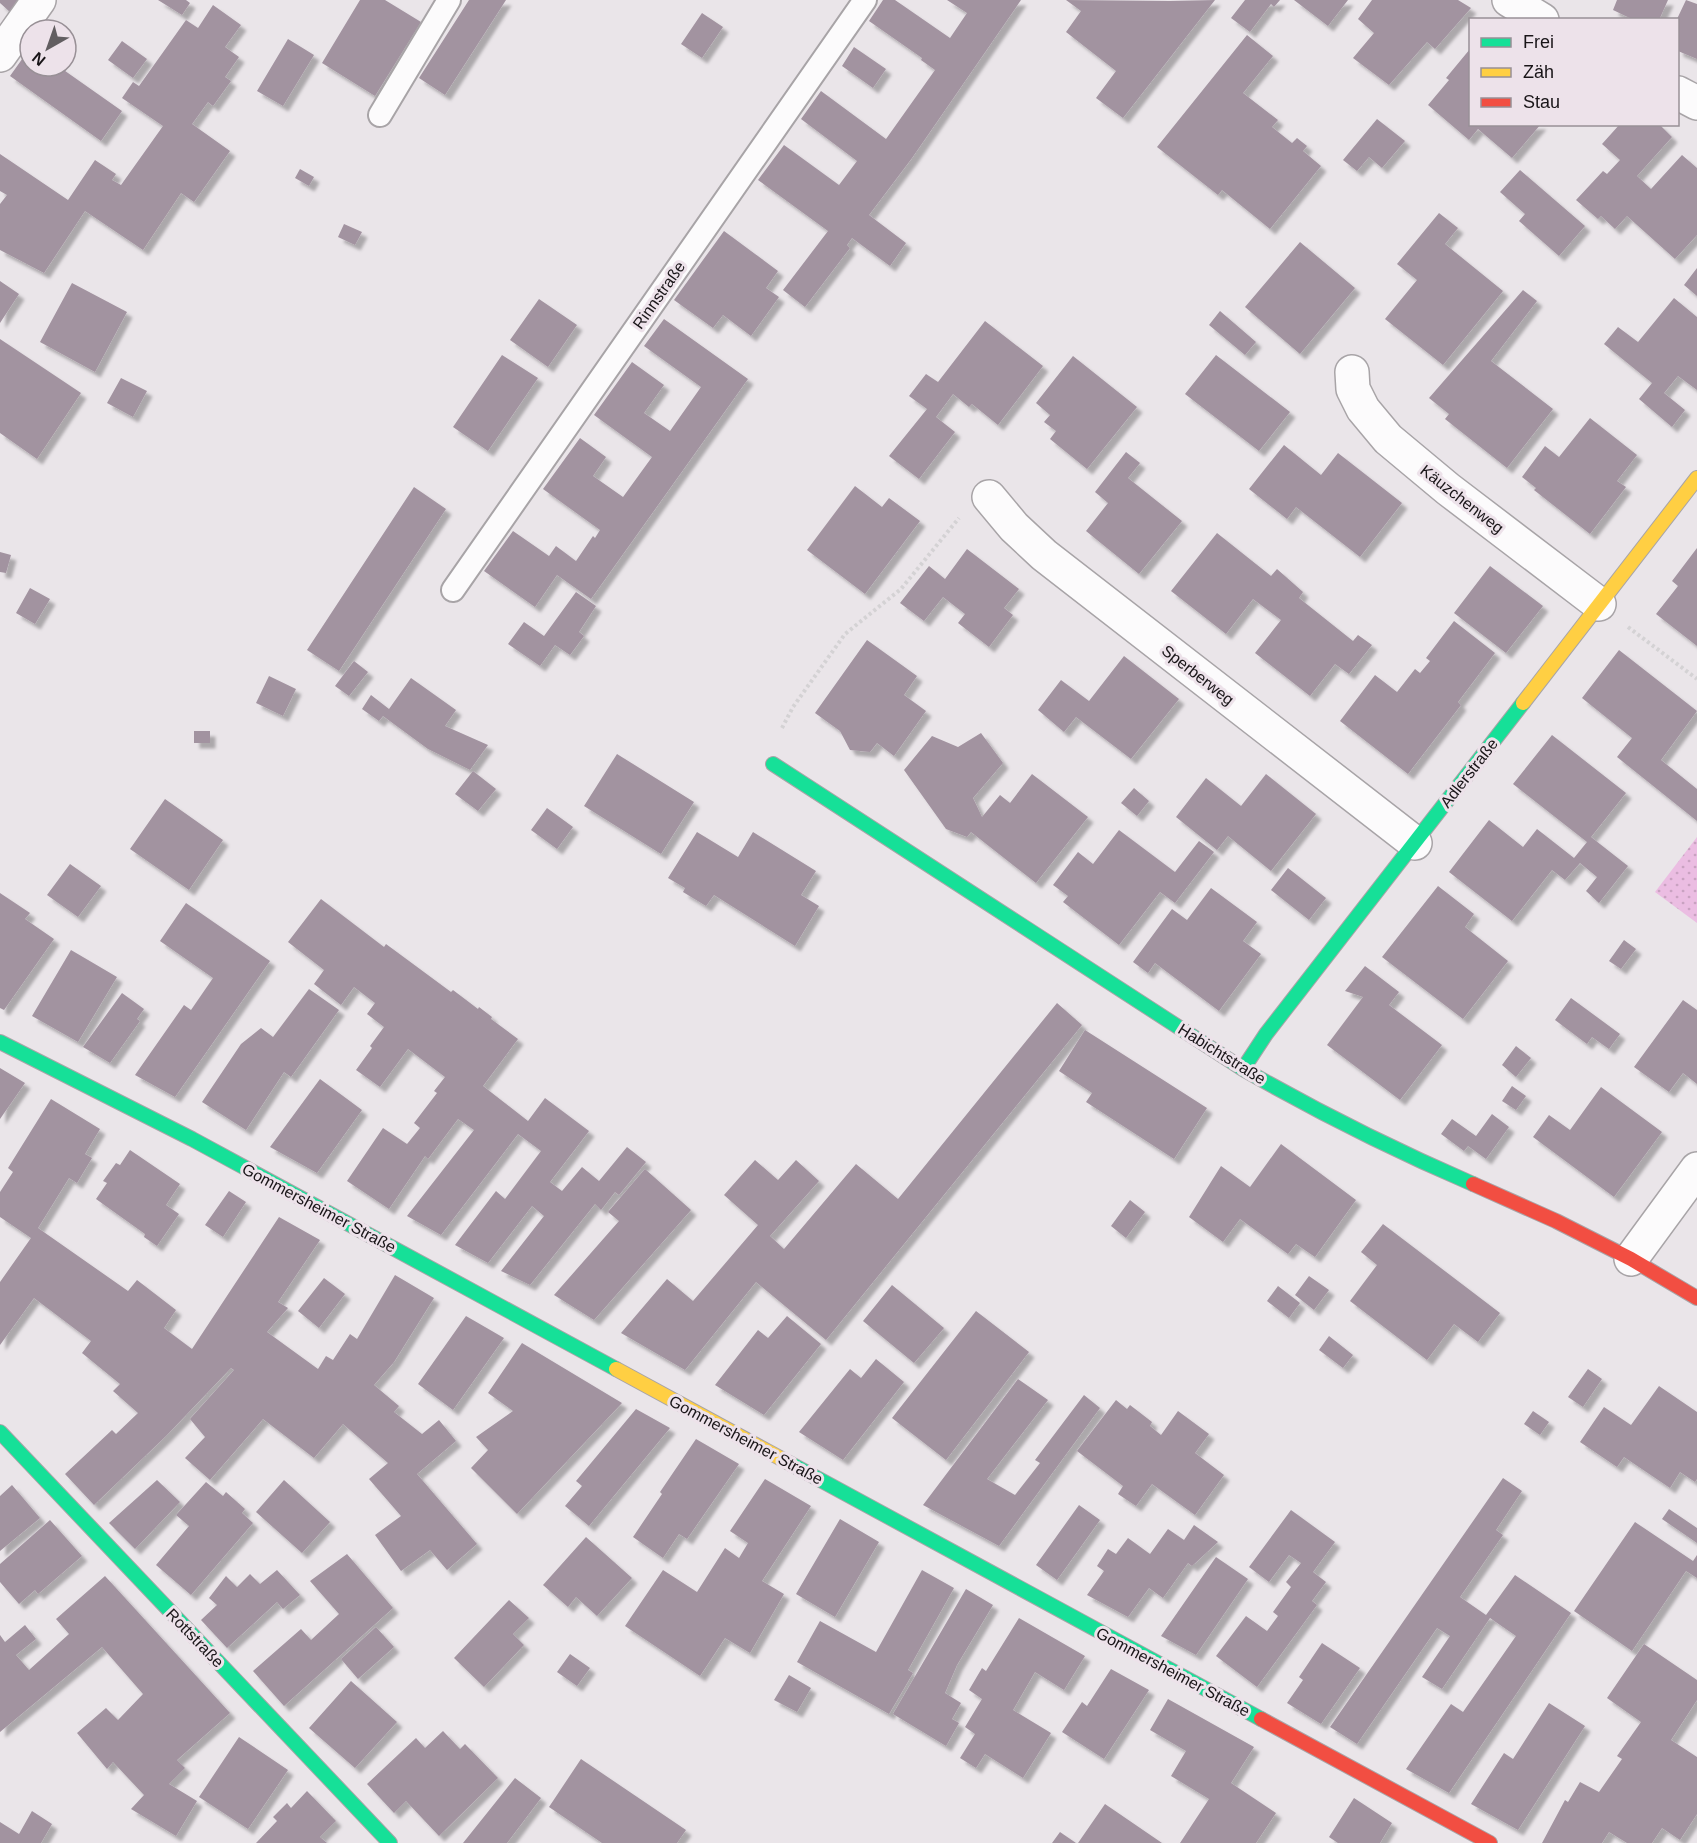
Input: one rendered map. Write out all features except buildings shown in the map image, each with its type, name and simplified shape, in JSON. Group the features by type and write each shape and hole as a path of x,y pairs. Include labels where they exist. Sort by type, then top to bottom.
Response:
{"street":[{"path":"0,55 39,0"},
{"path":"1509,0 1539,18"},
{"path":"1679,94 1697,103"},
{"name":"Käuzchenweg","path":"1352,372 1353,389 1363,409 1388,439 1448,489 1599,604"},
{"name":"Adlerstraße","path":"1243,1069 1266,1034 1697,478"},
{"name":"Sperberweg","path":"989,497 1014,527 1044,555 1415,843"},
{"name":"Habichtstraße","path":"773,764 1243,1069 1307,1106 1392,1149 1556,1221 1631,1258 1697,1298"},
{"name":"Gommersheimer Straße","path":"0,1042 202,1144 1490,1843"},
{"path":"1631,1258 1697,1169"},
{"name":"Rottstraße","path":"0,1432 390,1843"}],"lane":[{"path":"380,115 449,0"},
{"name":"Rinnstraße","path":"453,590 865,0"}],"path":[{"path":"773,764 780,731 793,707 845,634 901,589 963,513 989,497"},
{"path":"1599,604 1697,679"}],"shaded area":[{"path":"1697,837 1697,923 1655,892"}],"traffic: fast":[{"path":"1243,1069 1266,1034 1523,703"},
{"path":"773,764 1243,1069 1356,1130 1473,1184"},
{"path":"0,1042 192,1139 616,1369"},
{"path":"0,1432 390,1843"},
{"path":"791,1464 1261,1719"}],"traffic: slow":[{"path":"1523,703 1697,478"},
{"path":"616,1369 791,1464"}],"traffic: jam":[{"path":"1473,1184 1556,1221 1631,1259 1697,1298"},
{"path":"1261,1719 1490,1843"}]}
